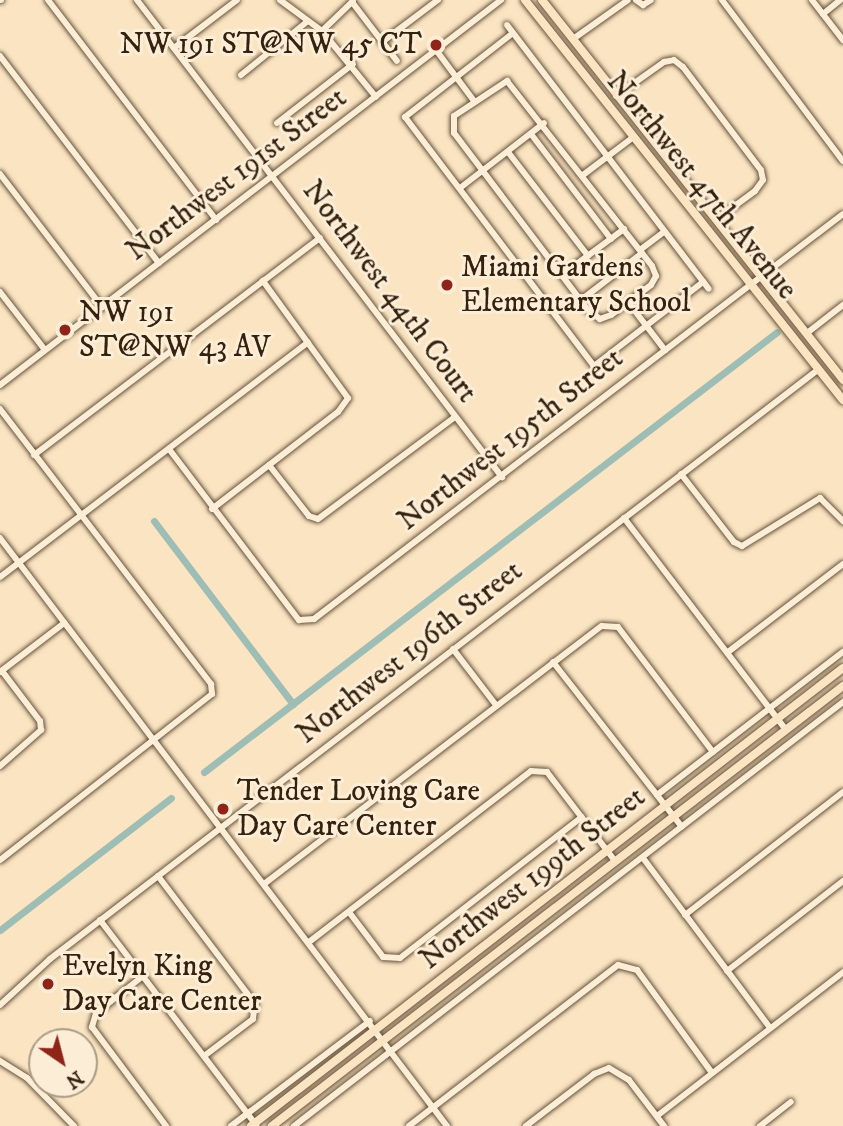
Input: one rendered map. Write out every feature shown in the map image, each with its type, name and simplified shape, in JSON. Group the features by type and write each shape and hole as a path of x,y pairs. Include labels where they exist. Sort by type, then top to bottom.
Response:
{"main road":[{"name":"Northwest 47th Avenue","path":"525,0 631,139 752,283 843,401"},
{"name":"Northwest 47th Avenue","path":"542,0 653,146 762,275 843,380"},
{"path":"595,92 616,96"},
{"path":"631,139 653,146"},
{"path":"832,387 843,391"},
{"name":"Northwest 199th Street","path":"254,1125 843,668"},
{"name":"Northwest 199th Street","path":"272,1126 843,686"}],"street":[{"path":"48,0 216,220"},
{"name":"Northwest 44th Court","path":"137,0 502,477"},
{"path":"174,48 237,0"},
{"path":"280,0 322,31 353,64 376,97"},
{"path":"382,42 438,0"},
{"name":"Northwest 191st Street","path":"0,385 501,0"},
{"path":"573,39 628,0"},
{"path":"636,0 643,5 650,0"},
{"path":"722,0 843,161"},
{"path":"812,0 843,40"},
{"path":"823,14 840,0"},
{"path":"322,31 353,1 397,61"},
{"path":"242,75 308,21"},
{"path":"508,26 709,289"},
{"path":"513,33 405,117 594,366 703,282"},
{"path":"436,50 474,101"},
{"path":"0,56 159,263"},
{"path":"616,96 664,62 674,60 761,170 763,180 716,220"},
{"path":"277,123 353,64"},
{"path":"507,81 544,124 641,252 656,276 628,302 600,319 580,299 452,125 454,116 474,101 507,81"},
{"path":"460,188 544,124"},
{"path":"531,134 611,239"},
{"path":"583,175 631,139"},
{"path":"508,152 588,256"},
{"path":"0,174 102,306"},
{"name":"Northwest 195th Street","path":"212,509 299,620 306,622 502,477 843,214"},
{"path":"563,274 624,229"},
{"path":"580,299 664,232"},
{"path":"34,455 320,238"},
{"path":"169,449 212,509 338,412 348,398 263,281"},
{"path":"0,292 46,350"},
{"path":"628,302 665,350"},
{"path":"807,333 843,305"},
{"path":"0,577 308,342"},
{"name":"Northwest 196th Street","path":"0,1004 100,920 819,369"},
{"path":"0,409 211,684 212,694 155,742 0,860"},
{"path":"269,465 309,516 318,519 455,417"},
{"path":"681,474 734,542 742,546 820,498 843,521"},
{"path":"624,517 786,730"},
{"path":"0,538 370,1021 447,1126"},
{"path":"728,652 843,564"},
{"path":"0,766 41,730 40,721 1,671 64,623"},
{"path":"264,884 603,626 618,627 713,752"},
{"path":"453,649 496,705"},
{"path":"657,795 843,652"},
{"path":"553,662 682,827"},
{"path":"294,1126 843,702"},
{"path":"309,942 531,771 547,772 615,861"},
{"path":"685,915 843,792"},
{"path":"349,912 390,960 400,958 582,817"},
{"path":"643,858 770,1028"},
{"path":"158,876 257,1012 253,1019 204,1056"},
{"path":"727,971 843,881"},
{"path":"100,920 248,1113 254,1125"},
{"path":"409,1126 618,965 629,964 712,1073"},
{"path":"657,1116 843,972"},
{"path":"143,976 96,1013 92,1021 95,1033 166,1126"},
{"path":"231,1126 370,1021"},
{"path":"0,1060 27,1078 74,1126"},
{"path":"526,1126 601,1070 617,1069 664,1126"},
{"path":"760,1126 791,1102"}],"waterway":[{"path":"204,772 777,332"},
{"path":"154,521 293,704"},
{"path":"0,930 171,798"}],"place":[{"name":"NW 191 ST@NW 45 CT","path":"436,45"},
{"name":"Miami Gardens Elementary School","path":"447,285"},
{"name":"NW 191 ST@NW 43 AV","path":"65,330"},
{"name":"Tender Loving Care Day Care Center","path":"223,809"},
{"name":"Evelyn King Day Care Center","path":"48,984"}]}
